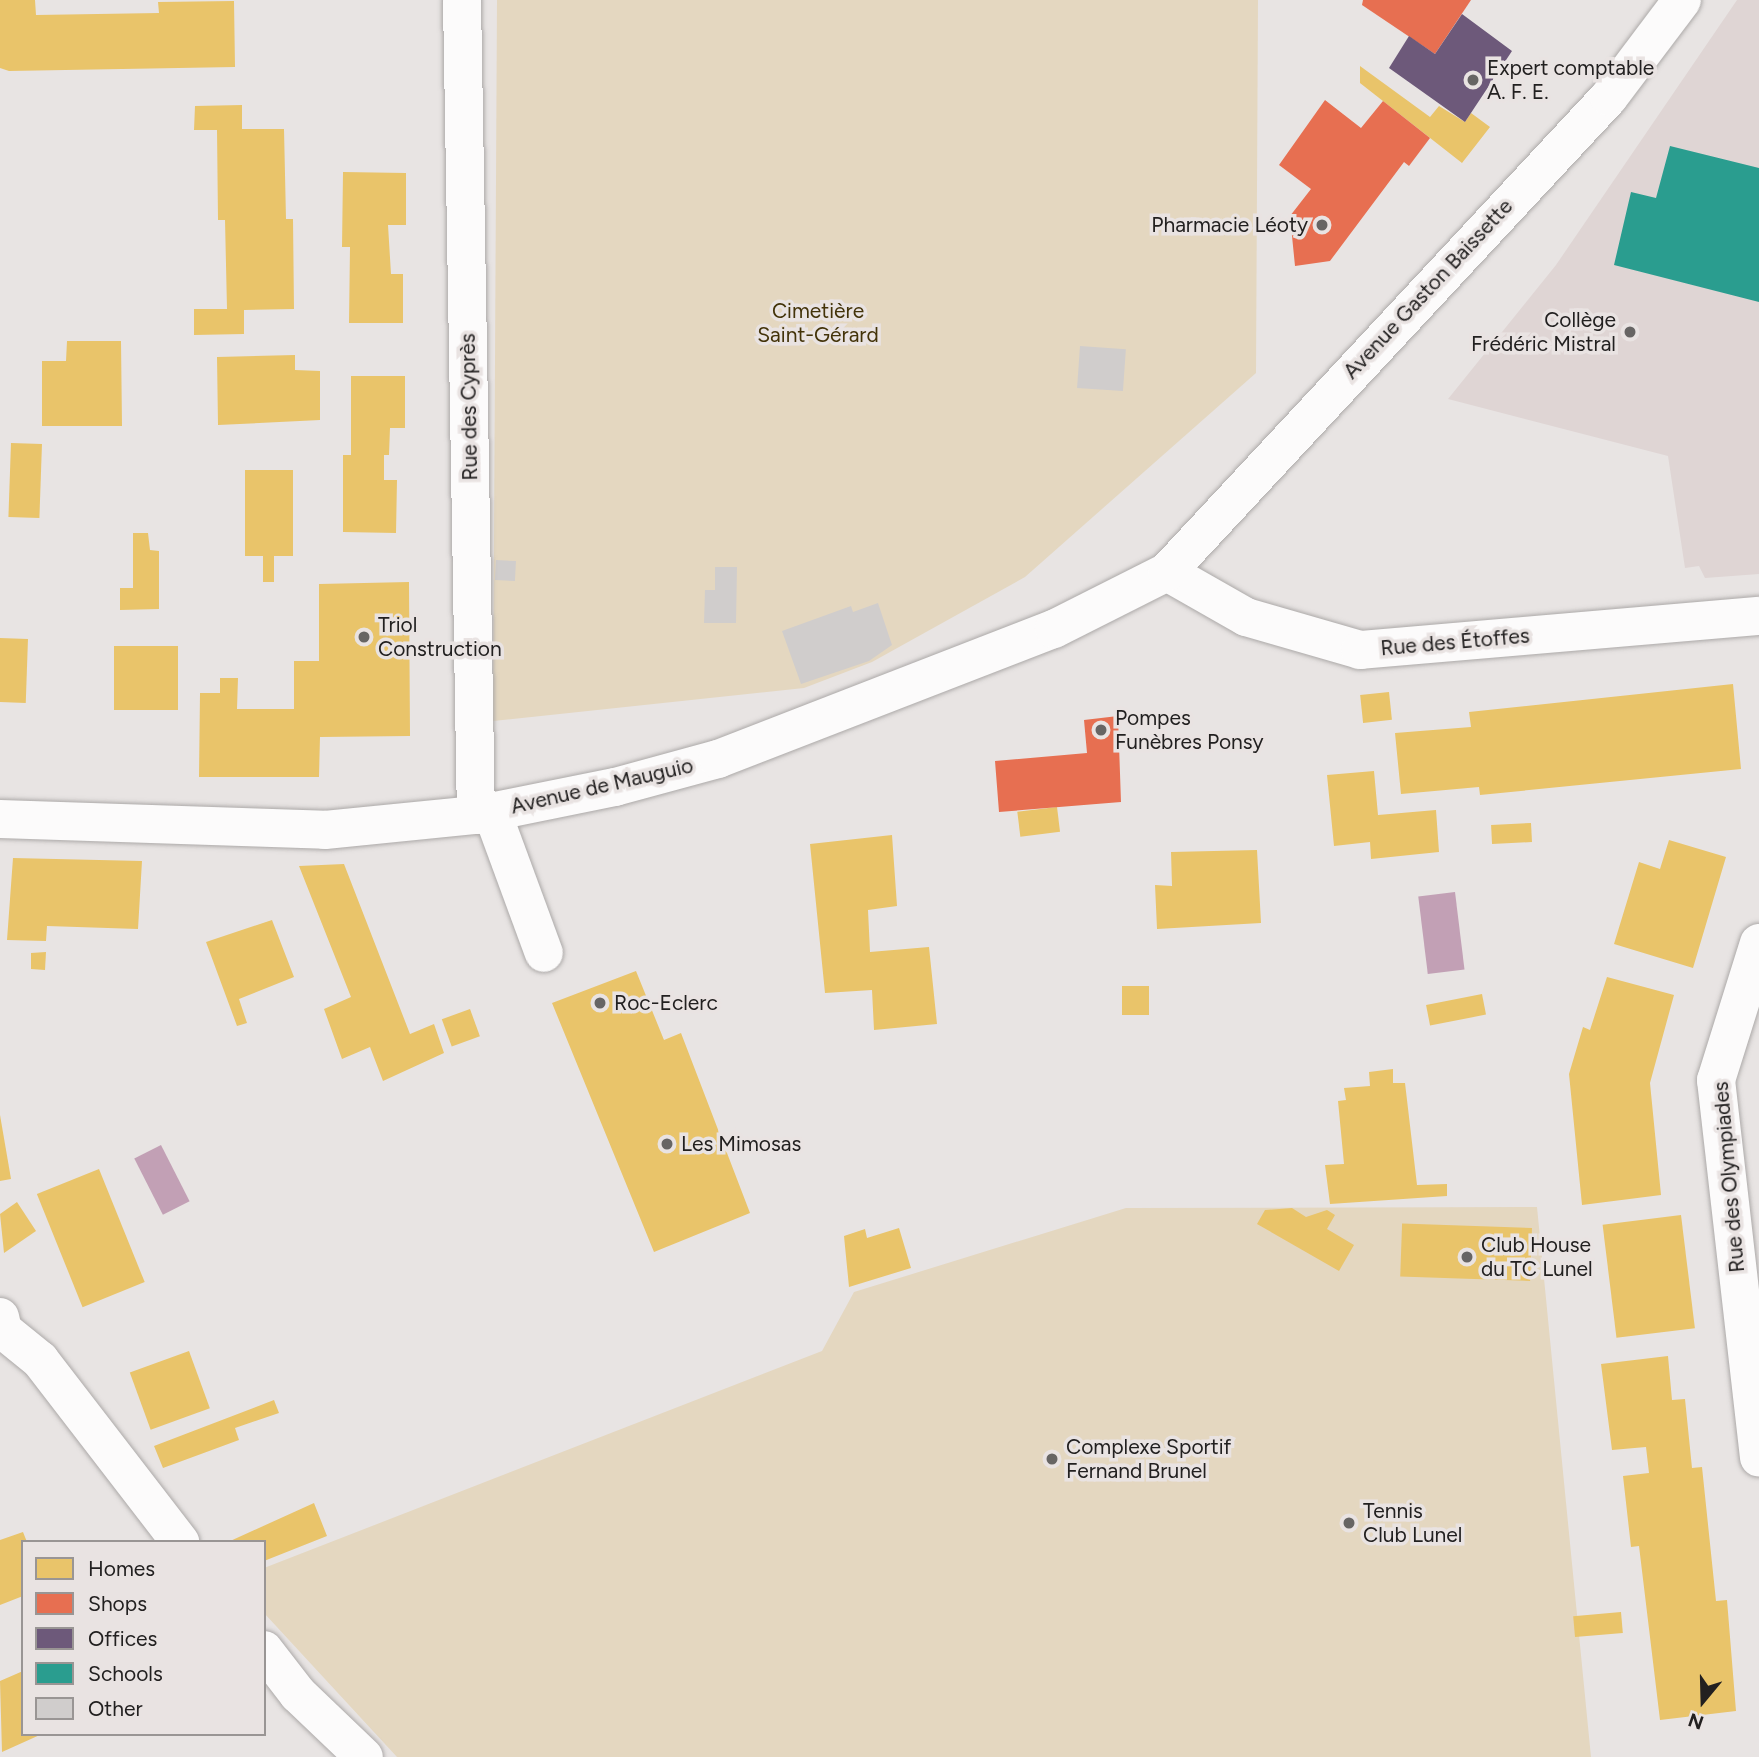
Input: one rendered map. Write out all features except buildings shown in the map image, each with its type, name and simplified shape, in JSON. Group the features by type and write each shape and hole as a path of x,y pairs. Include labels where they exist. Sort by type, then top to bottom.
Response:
{"street":[{"name":"Rue des Cyprès","path":"462,0 484,813 544,953"},
{"name":"Avenue Gaston Baissette","path":"1167,572 1609,97 1682,0"},
{"name":"Rue des Étoffes","path":"1167,572 1246,617 1360,650 1759,616"},
{"name":"Avenue de Mauguio","path":"0,819 325,830 484,813 615,787 743,750 1054,629 1167,572"},
{"name":"Rue des Olympiades","path":"1759,943 1716,1080 1759,1458"},
{"path":"1,1326 40,1360 178,1540"},
{"path":"266,1653 298,1694 364,1757"}],"shaded area":[{"name":"Collège Frédéric Mistral","path":"1737,0 1759,0 1759,574 1705,578 1699,566 1685,568 1668,456 1448,399 1556,265"},
{"path":"1455,892 1465,969 1428,974 1418,897"},
{"path":"161,1145 190,1201 163,1215 134,1159"}],"green space":[{"name":"Cimetière Saint-Gérard","path":"497,0 1258,0 1256,373 1025,577 872,662 804,688 493,721"},
{"name":"Complexe Sportif Fernand Brunel","path":"1537,1207 1591,1757 397,1757 266,1615 266,1567 822,1351 854,1292 1126,1208"}],"place":[{"name":"Expert comptable A. F. E.","path":"1473,80"},
{"name":"Pharmacie Léoty","path":"1322,225"},
{"name":"Collège Frédéric Mistral","path":"1630,332"},
{"name":"Triol Construction","path":"364,637"},
{"name":"Pompes Funèbres Ponsy","path":"1101,730"},
{"name":"Roc-Eclerc","path":"600,1003"},
{"name":"Les Mimosas","path":"667,1144"},
{"name":"Club House du TC Lunel","path":"1467,1257"},
{"name":"Complexe Sportif Fernand Brunel","path":"1052,1459"},
{"name":"Tennis Club Lunel","path":"1349,1523"}]}
